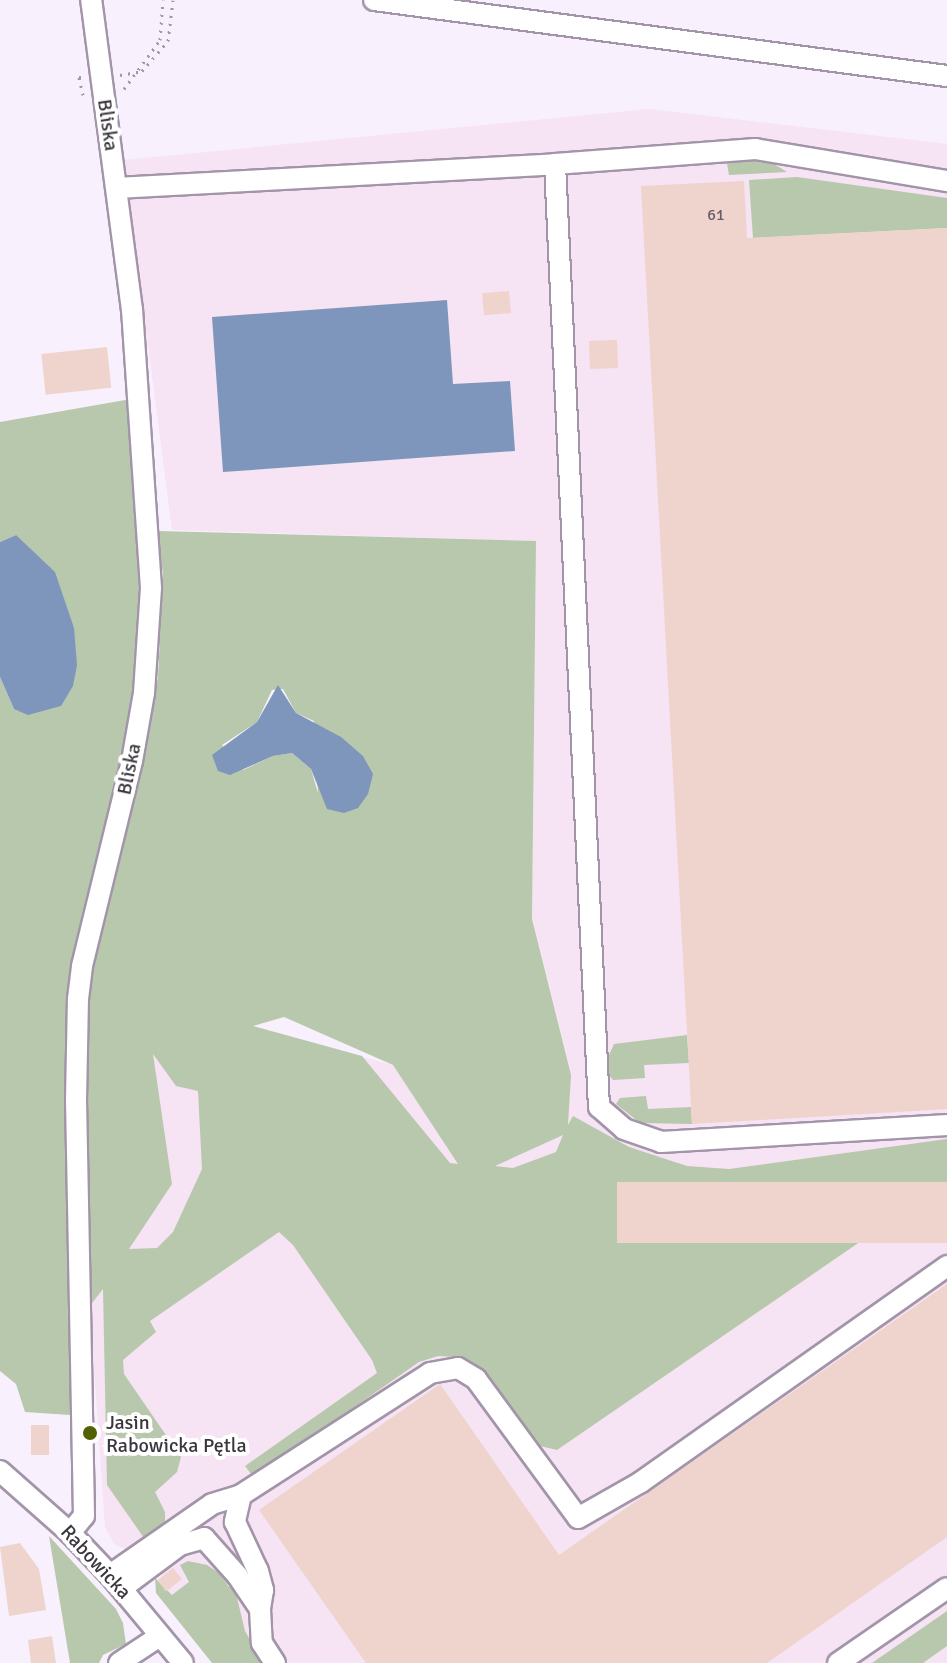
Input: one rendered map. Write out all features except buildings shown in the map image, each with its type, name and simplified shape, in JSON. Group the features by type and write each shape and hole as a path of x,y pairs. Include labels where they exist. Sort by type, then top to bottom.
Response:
{"street":[{"name":"Bliska","path":"70,1533 84,1516 76,1101 78,999 82,966 132,761 150,640 151,588 133,326 91,0"},
{"path":"374,0 947,76"},
{"path":"117,188 555,164 755,149 947,181"},
{"path":"555,164 599,1107 624,1129 661,1142 947,1125"},
{"path":"116,1582 212,1504 241,1495 430,1373 458,1368 476,1379 578,1518 641,1482 947,1266"},
{"name":"Rabowicka","path":"0,1471 70,1533 116,1582 183,1663"},
{"path":"241,1495 235,1522 258,1571 263,1590 260,1609 262,1643 275,1663"},
{"path":"116,1582 180,1545 204,1538 237,1575 260,1609"},
{"path":"838,1663 947,1588"},
{"path":"119,1663 160,1636"}],"path":[{"path":"124,102 123,86 160,40 163,0"},
{"path":"109,77 142,71 168,41 173,0"},
{"path":"84,103 79,77 90,78"}],"shaded area":[{"path":"649,109 947,144 947,1663 217,1663 157,1580 163,1575 142,1544 130,1551 114,1544 105,1527 87,1267 156,1001 566,1112 571,1075 532,919 536,541 172,530 124,160"}],"green space":[{"path":"752,161 774,164 787,172 729,175 727,163"},
{"path":"797,177 947,198 947,228 753,238 749,180"},
{"path":"131,399 141,648 107,834 72,966 89,975 158,677 163,576 158,531 536,541 532,919 571,1075 568,1125 573,1116 629,1147 687,1166 729,1169 947,1139 947,1182 557,1450 536,1445 476,1367 457,1357 438,1356 419,1362 274,1463 251,1474 245,1466 377,1373 372,1360 293,1245 279,1232 150,1321 156,1332 123,1360 124,1374 181,1457 177,1472 155,1492 165,1512 165,1526 144,1538 107,1485 103,1289 76,1324 70,1415 25,1412 16,1384 0,1371 0,677 14,709 16,535 0,542 0,422","holes":["283,689 296,713 314,721 318,793 311,769 292,753 273,756 243,770 222,745 257,722 272,690","284,1017 393,1065 458,1164 450,1163 362,1056 253,1026","153,1054 176,1086 198,1091 202,1169 173,1232 157,1248 129,1249 172,1184","563,1135 556,1152 513,1168 495,1166"]},
{"path":"687,1035 689,1063 644,1065 645,1078 613,1080 609,1075 609,1055 614,1044"},
{"path":"646,1096 648,1109 691,1107 692,1124 640,1123 616,1104 620,1098"},
{"path":"49,1536 116,1609 123,1623 126,1644 103,1655 99,1663 70,1663"},
{"path":"188,1561 207,1565 219,1573 229,1587 234,1585 245,1631 263,1663 212,1663 156,1593 155,1578 172,1595 189,1582 180,1565"},
{"path":"947,1611 947,1646 923,1663 872,1663"}],"water":[{"path":"447,300 453,384 510,381 515,451 223,472 212,317"},
{"path":"16,535 55,572 74,628 77,665 73,686 61,706 28,715 14,709 0,677 0,542"},
{"path":"278,685 296,713 341,737 363,756 373,774 368,794 358,808 344,813 327,809 311,769 292,753 273,756 230,775 218,771 212,755 257,722"}],"place":[{"name":"Jasin Rabowicka Pętla","path":"90,1433"}]}
